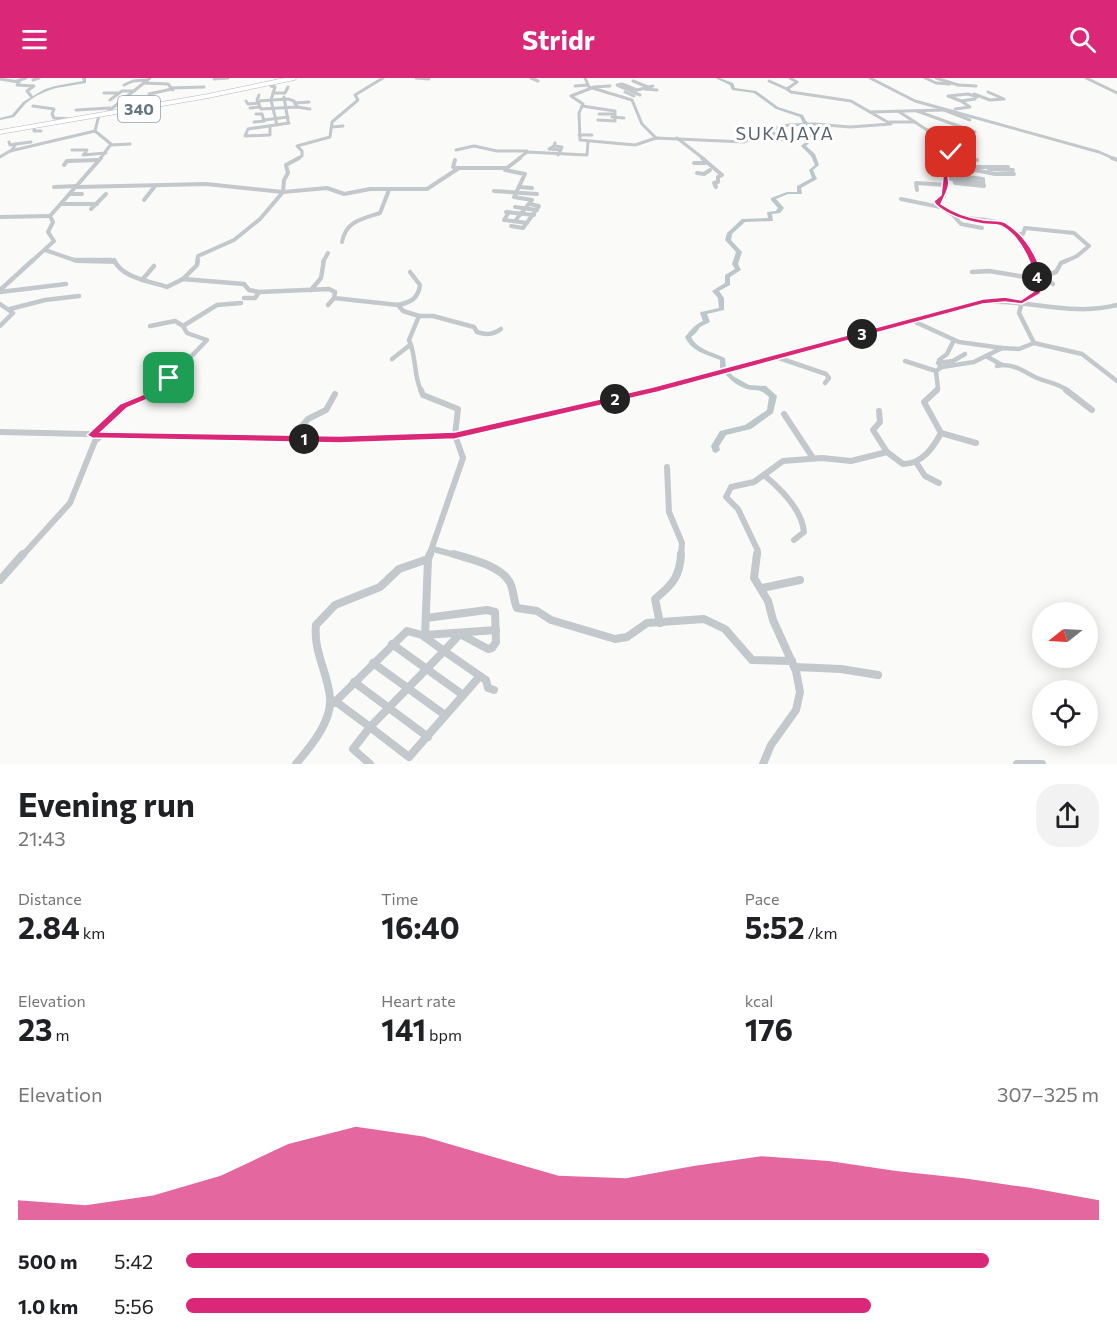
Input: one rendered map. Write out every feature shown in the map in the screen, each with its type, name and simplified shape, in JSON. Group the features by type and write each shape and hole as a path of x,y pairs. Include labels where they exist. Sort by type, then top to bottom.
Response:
{"main road":[{"name":"340","path":"165,103 289,78"},
{"name":"340","path":"0,131 102,115 294,78"},
{"name":"340","path":"0,131 102,115"}],"street":[{"path":"0,81 17,81 27,78"},
{"path":"33,80 39,78"},
{"path":"215,79 228,78"},
{"path":"215,79 228,78"},
{"path":"45,250 77,261 114,260 119,270 142,280 171,287 197,265 198,256 237,238 260,219 283,192 284,180 288,173 286,165 299,159 302,151 297,146 322,141 334,135 332,122 358,100 355,95 383,78"},
{"path":"416,78 429,79"},
{"path":"531,78 538,81"},
{"path":"585,78 589,86"},
{"path":"787,89 797,82 790,78"},
{"path":"870,78 915,101 952,109 999,125 958,117 944,110"},
{"path":"925,78 935,83 975,86"},
{"path":"938,78 950,84"},
{"path":"938,78 958,85"},
{"path":"1086,78 1117,93"},
{"path":"124,85 131,81 147,80 168,84 172,89"},
{"path":"95,131 102,115 117,106 147,80"},
{"path":"17,81 20,82 17,85 34,87 29,94"},
{"path":"273,81 271,86 275,87 271,100 280,126"},
{"path":"631,81 617,85 638,92 651,86 661,88"},
{"path":"631,81 638,92"},
{"path":"631,81 638,92"},
{"path":"768,83 800,94 851,100 889,122 917,122"},
{"path":"580,84 624,95 633,100 642,124 656,138"},
{"path":"575,86 610,86"},
{"path":"589,86 571,96 580,101 582,107 579,113 580,140 588,142 636,145 656,138 743,142 765,131 787,125 858,127 891,124 889,122"},
{"path":"624,95 658,90 651,86"},
{"path":"149,94 172,89 204,87"},
{"path":"273,93 285,93 287,87"},
{"path":"104,93 132,92"},
{"path":"110,98 117,93"},
{"path":"870,112 970,107 948,96 968,93 984,96 1004,99 998,100 984,96 974,94"},
{"path":"962,94 973,99"},
{"path":"110,98 126,96"},
{"path":"961,102 984,96"},
{"path":"250,97 259,101 263,109 285,108 309,102"},
{"path":"283,97 288,118"},
{"path":"246,101 248,104 283,97 294,100 296,105 310,109"},
{"path":"954,99 969,97"},
{"path":"250,108 259,101"},
{"path":"33,106 54,109 52,114 54,118 74,119"},
{"path":"76,110 117,106"},
{"path":"88,107 103,107 101,109"},
{"path":"582,107 593,107 593,110 604,119 615,121 614,110 604,119"},
{"path":"898,111 928,130 942,131 948,135 975,132 916,110"},
{"path":"270,126 271,135 245,136 247,130 270,126 280,126 294,112"},
{"path":"256,116 264,120"},
{"path":"604,119 615,116 624,118"},
{"path":"254,122 288,118"},
{"path":"326,118 338,118"},
{"path":"993,123 1099,152 1117,160"},
{"path":"34,126 34,131 40,131"},
{"path":"332,126 343,126"},
{"path":"258,128 258,136"},
{"path":"928,130 934,140 934,148 948,161 963,166"},
{"path":"95,131 111,145 130,144"},
{"path":"11,150 95,131"},
{"path":"765,131 794,139 786,141 768,135 771,133"},
{"path":"579,135 592,135"},
{"path":"678,138 681,144 696,151 710,170 722,175 718,177 719,181 714,183 716,187"},
{"path":"9,142 10,145 31,142"},
{"path":"456,150 462,145 476,145 492,150 588,154 588,142"},
{"path":"0,157 16,144"},
{"path":"554,144 549,149 559,152"},
{"path":"0,218 50,216 78,187 111,145"},
{"path":"72,150 87,151 83,155 106,153"},
{"path":"503,170 529,151"},
{"path":"948,161 961,160 975,160 964,154 952,153 961,160 965,162 961,170 972,172 977,167 1014,172 975,170"},
{"path":"285,159 299,159"},
{"path":"64,165 66,161 72,160 98,160"},
{"path":"455,160 453,166 457,168 503,170 525,174 514,197 532,199 516,221"},
{"path":"940,207 937,201 944,197 946,178 943,172 948,161"},
{"path":"694,163 705,162"},
{"path":"988,168 989,166 1008,167"},
{"path":"54,187 206,184 283,192 327,188 344,194 370,189 429,188 457,168"},
{"path":"697,173 704,174 710,170"},
{"path":"946,178 955,176 983,179 983,187 955,183 955,176"},
{"path":"917,190 916,183 945,185"},
{"path":"144,200 155,186"},
{"path":"519,187 532,188"},
{"path":"342,242 342,232 348,226 380,213 389,190"},
{"path":"494,191 537,194"},
{"path":"71,194 82,194"},
{"path":"91,209 106,194"},
{"path":"901,199 940,207 953,215 1003,224 1013,234 1036,264 1038,292 1022,302 1019,310 1019,317 1033,337 1034,344"},
{"path":"511,226 523,228 539,205 519,203"},
{"path":"62,204 97,204"},
{"path":"515,207 523,212 534,214"},
{"path":"527,223 503,219 507,212 537,210"},
{"path":"953,215 953,219 963,226 982,228"},
{"path":"0,291 54,240 48,232 53,222 50,216"},
{"path":"1013,234 1023,234 1026,232 1024,228 1073,233 1089,246 1077,256 1061,263 1056,272 1050,274 1049,280 1053,284"},
{"path":"311,290 321,278 328,253"},
{"path":"142,280 154,266"},
{"path":"972,272 987,271 1037,279"},
{"path":"328,306 337,299 398,305 413,301 419,292 420,285 410,272"},
{"path":"183,279 244,284 246,288 259,292 332,289 337,299"},
{"path":"0,291 66,284"},
{"path":"242,300 246,288"},
{"path":"183,326 218,305 255,298 259,292"},
{"path":"10,309 45,300 79,296"},
{"path":"0,432 291,439 455,435 727,371 983,302 1005,300 1085,310 1117,305"},
{"path":"0,304 10,309 13,315 0,326"},
{"path":"398,305 403,311 419,316 433,314 454,320 463,326 474,327 477,332 484,334 495,334 501,329"},
{"path":"419,316 409,340 415,354 414,376 421,393 458,409 455,435 464,458 428,559 425,636"},
{"path":"92,435 127,403 161,390 172,374 206,343 206,338 191,335 175,321 150,326"},
{"path":"915,322 954,340 971,345 986,344 1019,349 1034,344 1082,354 1117,381"},
{"path":"954,340 947,354 942,356 938,367 938,389 924,402 941,433 976,443"},
{"path":"392,359 397,352 410,345"},
{"path":"905,361 938,367 964,364 1002,348"},
{"path":"938,367 965,354"},
{"path":"986,356 1000,366 1015,365 1036,377 1057,383 1092,410"},
{"path":"778,358 824,373 829,378 825,383"},
{"path":"291,439 308,419 326,410 335,394"},
{"path":"879,411 880,422 873,430 887,452 903,464 909,465 916,462 933,448 941,433"},
{"path":"784,414 813,458"},
{"path":"0,580 70,503 90,452 100,436"},
{"path":"763,764 771,745 799,702 800,692 793,664 762,588 754,578 757,549 738,509 726,495 731,487 752,483 783,461 828,458 852,462 887,452"},
{"path":"916,462 925,476 939,483"},
{"path":"660,623 655,599 673,584 678,576 682,543 669,512 667,467"},
{"path":"764,475 789,499 804,526 804,532 794,540"},
{"path":"433,549 460,556 504,576 510,582 517,608 537,611 569,626 615,639 630,636 647,623 686,619 708,620 730,633 742,651 752,660 878,675"},
{"path":"428,559 399,569 380,587 335,605 316,625 322,676 331,700 333,704 369,729 406,761 480,676"},
{"path":"762,588 800,580"},
{"path":"426,618 490,609 495,614 495,642 491,649 460,634"},
{"path":"296,764 321,728 333,704 409,630 425,636 486,680 488,688 494,690"},
{"path":"425,636 496,630"},
{"path":"370,764 353,749 355,743 460,634"},
{"path":"392,645 463,695"},
{"path":"373,663 445,715"},
{"path":"354,682 428,737"},
{"path":"1017,764 1042,764"}],"waterway":[{"path":"0,119 13,116 24,102 40,92 85,82 84,78"},
{"path":"716,450 715,446 723,433 748,427 770,411 773,396 763,388 747,387 731,377 723,368 723,359 693,346 688,337 697,326 707,322 703,313 722,309 721,298 715,291 728,284 727,276 738,270 735,264 739,252 728,240 729,234 744,220 771,220 769,213 778,212 781,208 773,199 787,193 800,193 799,187 815,179 811,170 817,165 813,155 803,146 812,138 810,126 804,122 802,116 777,108 755,92 733,89 732,84 717,78"}],"district":[{"name":"SUKAJAYA","path":"785,134"}],"route":[{"path":"169,378 161,390 123,406 92,435 339,440 455,435 654,390 983,302 992,300 1022,302 1037,292 1037,272 1033,258 1016,236 1003,224 953,215 937,202 944,197 943,189 946,178 943,170 948,160 961,160 951,152"}]}
